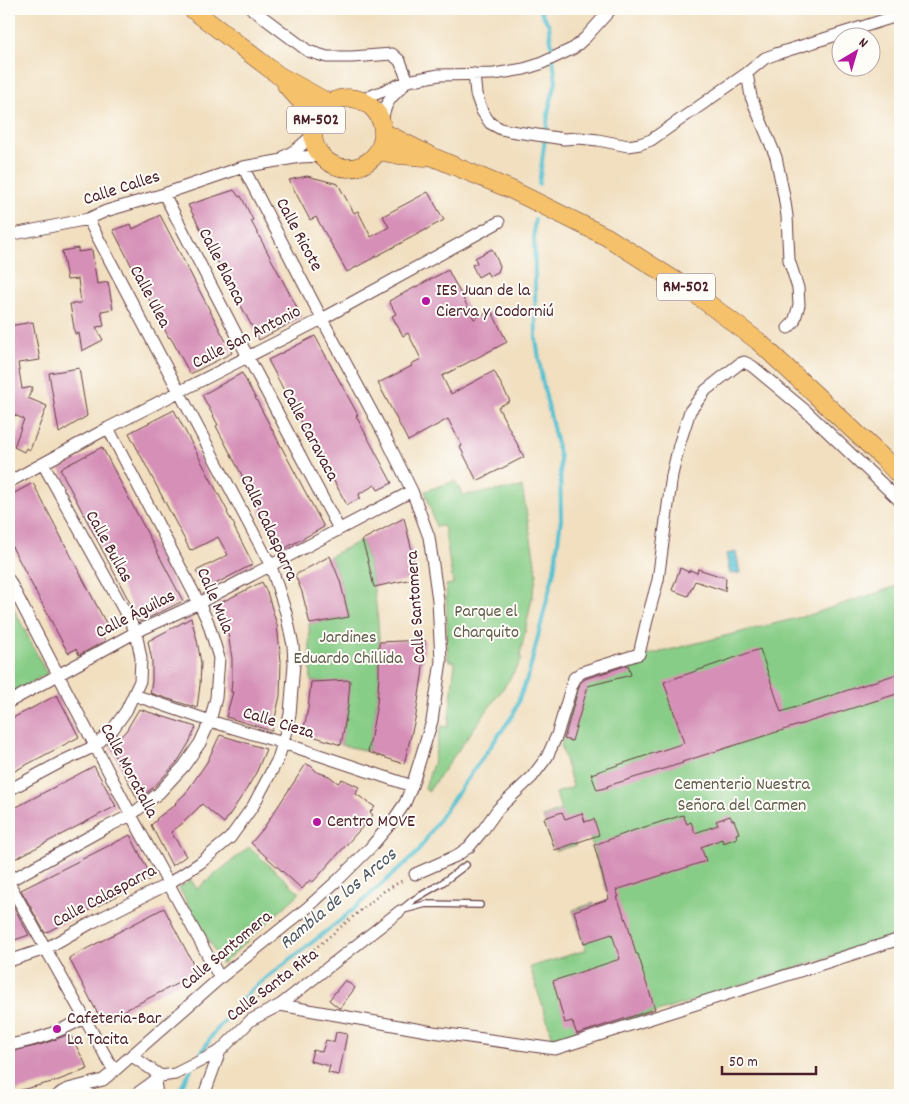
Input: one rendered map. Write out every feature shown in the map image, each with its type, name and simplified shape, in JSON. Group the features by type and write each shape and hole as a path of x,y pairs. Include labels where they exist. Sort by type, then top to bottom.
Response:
{"main road":[{"name":"RM-502","path":"192,9 278,75 329,103"},
{"name":"RM-502","path":"278,75 315,127"},
{"name":"RM-502","path":"378,151 372,159 354,167 334,164 323,156 315,144 315,127 322,110 329,103 339,99 361,100 370,105 377,113 383,127 433,157 512,190 607,237 690,290 758,341 884,458 900,476"},
{"path":"383,127 383,139 378,151 399,155 433,157"}],"street":[{"path":"252,9 308,51 327,56 344,57 392,54 400,61 408,81"},
{"path":"361,100 408,81 439,76 494,74 540,64 574,48 612,9"},
{"path":"474,74 476,94 482,111 490,123 501,129 564,139 579,138 628,146 651,140 766,58 900,15"},
{"path":"746,73 751,97 776,157 784,196 789,260 798,288 799,305 794,322 788,328"},
{"path":"383,127 384,108 391,97 408,81"},
{"path":"272,162 297,150 315,127"},
{"name":"Calle Calles","path":"9,234 88,219 106,211 164,194 242,167 300,157 323,156"},
{"name":"Calle Ricote","path":"242,167 322,319"},
{"name":"Calle Blanca","path":"164,194 248,357"},
{"name":"Calle Ulea","path":"88,219 180,392"},
{"name":"Calle San Antonio","path":"9,482 108,428 322,319 499,222"},
{"name":"Calle Santomera","path":"60,1093 103,1080 220,978 307,908 370,848 405,803 412,786 432,721 441,661 438,600 429,538 412,491 322,319"},
{"name":"Calle Caravaca","path":"248,357 339,529"},
{"path":"415,874 456,856 469,847 498,810 532,778 547,757 557,735 574,678 582,672 639,654 658,580 672,475 690,411 706,390 739,364 744,362 752,366 806,411 900,501"},
{"name":"Calle Calasparra","path":"9,961 45,949 168,884 200,863 230,838 253,806 278,759 284,743 290,714 294,664 293,645 286,612 271,566 180,392"},
{"name":"Calle Mula","path":"9,882 131,815 159,793 184,766 200,743 210,721 216,698 219,658 208,622 108,428"},
{"name":"Calle Bullas","path":"9,790 61,762 96,746 113,730 126,711 140,681 141,658 136,632 43,464"},
{"name":"Calle Águilas","path":"9,702 136,632 199,603 412,491"},
{"name":"Calle Moratalla","path":"9,580 131,815 220,978"},
{"name":"Calle Cieza","path":"134,695 412,786"},
{"path":"9,882 114,1071"},
{"name":"Calle Santa Rita","path":"135,1095 158,1078 175,1074 220,1051 250,1020 280,1005 400,911"},
{"path":"280,1005 433,1032 555,1049 900,939"},
{"path":"9,1045 51,1033 84,1018"},
{"path":"204,1095 220,1051"},
{"path":"132,1056 158,1078 157,1095"},
{"name":"Calle Santomera","path":"97,1095 103,1080"},
{"path":"60,1093 76,1088 91,1095"}],"lane":[{"path":"400,911 413,900 442,883 466,865"},
{"path":"400,911 426,904 480,904"}],"path":[{"path":"250,1020 251,1006 264,991 384,891 415,874"}],"green space":[{"name":"Parque el Charquito","path":"455,481 463,495 522,487 537,574 520,656 522,659 509,680 428,792 425,788 433,764 441,726 448,727 455,662 448,660 446,585 453,584 444,526 436,527 425,491"},
{"name":"Jardines Eduardo Chillida","path":"362,540 374,592 378,618 379,645 377,698 368,751 341,745 348,706 350,681 311,682 309,623 349,617 340,581 330,556"},
{"name":"Cementerio Nuestra Señora del Carmen","path":"900,585 900,934 555,1045 530,967 586,950 573,910 594,903 596,909 611,904 588,832 573,836 576,845 555,851 543,817 561,810 556,793 573,787 561,746 578,682 584,676 646,662 645,656 809,615"},
{"path":"13,607 47,674 9,694 9,609"},
{"path":"249,847 300,893 222,964 179,888 191,880 197,889"}],"water":[{"path":"736,552 740,573 730,574 726,554"}],"building":[{"path":"307,176 338,184 354,213 358,211 371,237 389,227 383,216 428,192 444,220 347,272 316,217 310,220 289,180"},
{"path":"234,190 239,197 241,196 253,220 251,221 302,317 259,340 188,205"},
{"path":"160,215 232,353 190,374 169,338 113,230 131,224 133,229"},
{"path":"78,248 78,252 92,250 97,284 108,282 113,309 101,311 104,326 96,327 103,340 82,351 79,333 75,334 70,304 81,303 78,279 67,280 62,251"},
{"path":"492,249 500,266 498,272 489,276 487,272 478,277 472,265 477,263 475,258"},
{"path":"448,270 474,319 491,310 507,342 442,376 451,394 494,371 510,401 498,407 524,457 477,481 448,419 408,441 378,383 412,366 411,364 421,359 408,333 403,336 392,316 396,314 389,301"},
{"path":"33,322 40,360 18,363 22,389 33,387 28,398 47,406 30,450 26,448 24,452 14,447 24,419 9,413 9,326"},
{"path":"315,336 392,483 378,490 375,485 359,494 360,498 347,505 268,360"},
{"path":"79,368 87,416 59,433 49,373"},
{"path":"242,373 324,527 280,551 202,395"},
{"path":"174,410 253,564 206,589 196,571 228,555 218,537 190,550 129,433"},
{"path":"102,447 183,601 140,622 60,469"},
{"path":"33,483 110,631 102,635 105,641 79,655 76,649 68,653 9,541 9,496"},
{"path":"404,518 417,578 374,587 362,540"},
{"path":"330,556 340,581 349,617 310,624 302,592 295,575"},
{"path":"680,568 697,573 698,569 726,578 725,591 695,581 688,596 672,590"},
{"path":"262,582 277,625 281,661 280,696 272,731 226,717 233,692 231,692 232,658 228,634 218,604"},
{"path":"191,618 201,663 197,708 150,693 152,661 148,641"},
{"path":"425,640 416,715 404,764 368,752 377,704 379,642"},
{"path":"760,649 781,712 900,673 900,693 597,790 591,774 684,743 664,682"},
{"path":"628,665 631,675 588,686 572,741 564,739 580,683 585,679"},
{"path":"350,680 348,706 341,745 303,733 311,682"},
{"path":"57,695 79,737 9,774 9,720"},
{"path":"139,709 196,727 178,761 154,787 138,800 110,747 126,731"},
{"path":"220,735 266,749 257,771 224,823 202,804 171,832 186,856 172,866 151,825 185,794 207,762"},
{"name":"Centro MOVE","path":"306,764 338,783 342,779 359,787 356,794 375,807 370,812 373,815 313,882 310,880 302,889 251,843 263,829"},
{"path":"94,766 116,806 9,862 9,811"},
{"path":"562,812 565,819 582,813 585,822 594,819 599,835 555,850 544,818"},
{"path":"683,815 687,824 691,822 695,833 718,825 716,821 730,816 734,820 739,833 736,834 737,838 723,843 722,839 701,847 706,861 616,890 655,1009 577,1034 572,1021 565,1023 553,981 620,959 612,934 584,943 574,911 609,899 594,845"},
{"path":"130,835 152,878 45,933 21,890"},
{"path":"9,898 29,935 9,942"},
{"path":"164,908 198,973 102,1022 69,958"},
{"path":"345,980 355,988 339,1008 329,1000"},
{"path":"336,1032 347,1034 339,1075 328,1073 330,1066 310,1061 313,1050 322,1052 326,1040 334,1042"},
{"path":"70,1034 88,1069 56,1081 9,1093 9,1052 40,1045"}],"waterway":[{"name":"Rambla de los Arcos","path":"539,9 549,25 556,82 549,108 539,184"},
{"name":"Rambla de los Arcos","path":"198,1058 213,1034 251,990 342,919 417,853 513,715 529,673 554,571 561,519 560,458 542,379 536,339 535,219"},
{"name":"Rambla de los Arcos","path":"180,1095 182,1085 191,1070"}],"place":[{"name":"IES Juan de la Cierva y Codorniú","path":"426,301"},
{"name":"Centro MOVE","path":"317,822"},
{"name":"Cafeteria-Bar La Tacita","path":"57,1029"}]}
